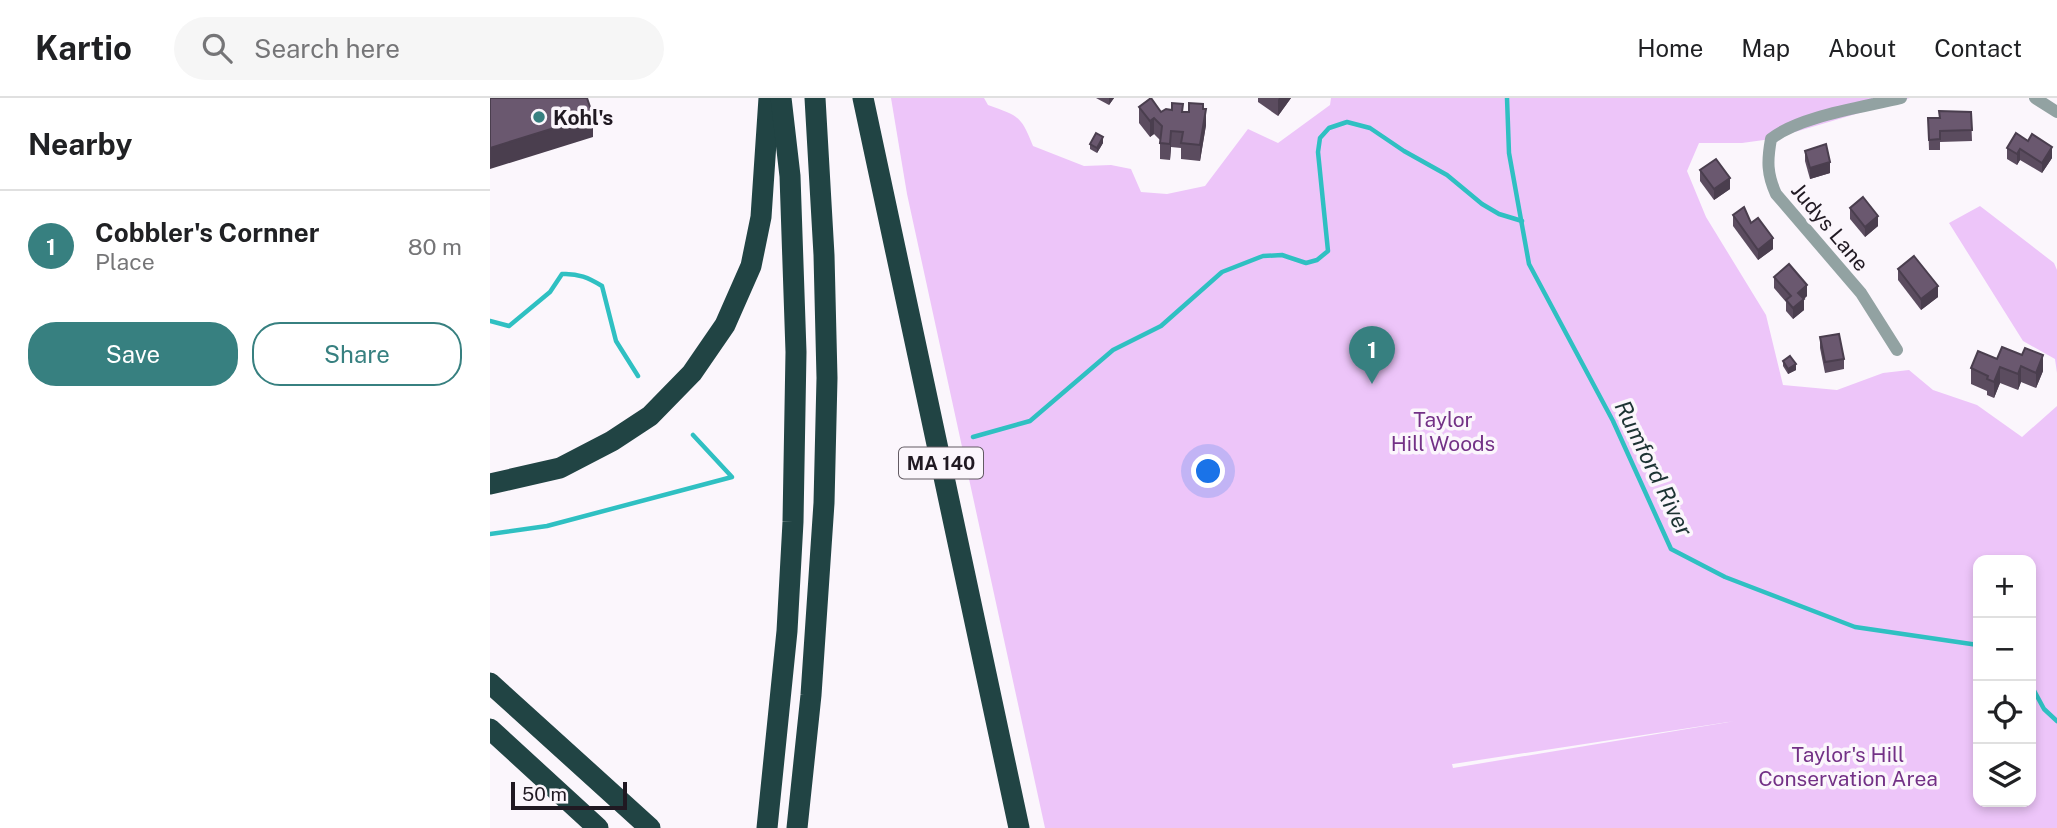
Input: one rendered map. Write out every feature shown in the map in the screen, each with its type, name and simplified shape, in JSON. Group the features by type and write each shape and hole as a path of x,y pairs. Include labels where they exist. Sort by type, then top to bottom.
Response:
{"highway":[{"path":"490,484 560,468 612,441 650,416 692,373 725,325 751,266 761,217 769,98"},
{"path":"767,828 787,631 793,522 796,352 790,176 781,98"},
{"path":"797,828 820,594 825,476 827,378 824,255 815,98"},
{"name":"MA 140","path":"863,98 1019,828"},
{"path":"490,683 650,828"},
{"path":"490,729 598,828"}],"street":[{"name":"Judys Lane","path":"1898,350 1861,293 1776,194 1769,177 1768,153 1771,139 1781,131 1808,121 1901,98"},
{"path":"2035,98 2057,112"}],"green space":[{"name":"Taylor Hill Woods","path":"891,98 984,98 988,105 1018,118 1033,146 1084,166 1111,165 1131,169 1141,192 1167,194 1205,186 1248,129 1278,143 1330,105 1331,98 1910,98 1771,139 1742,143 1699,143 1687,171 1706,217 1766,315 1783,385 1837,390 1883,373 1909,370 1933,390 1977,405 2022,437 2057,406 2057,828 1045,828 907,194","holes":["1735,721 1453,768 1452,764"]},
{"path":"1980,206 2054,263 2057,270 2057,373 2055,359 2023,341 1949,223"}],"building":[{"name":"Kohl's","path":"490,98 587,98 593,116 490,148"},
{"path":"1151,98 1161,112 1172,110 1172,103 1183,104 1182,112 1189,112 1189,103 1203,104 1203,109 1206,109 1200,145 1181,143 1183,132 1171,131 1170,144 1160,143 1162,126 1154,118 1150,121 1139,107"},
{"path":"1939,111 1971,112 1972,130 1940,131 1940,139 1929,140 1928,118 1940,118"},
{"path":"1096,133 1103,137 1097,148 1090,144"},
{"path":"2016,133 2028,141 2032,134 2052,147 2042,163 2020,149 2017,154 2007,148"},
{"path":"1826,144 1830,162 1810,168 1805,151"},
{"path":"1716,159 1730,178 1714,189 1700,170"},
{"path":"1863,197 1878,216 1865,227 1850,208"},
{"path":"1744,207 1751,223 1758,218 1773,238 1758,250 1733,215"},
{"path":"1914,256 1938,286 1921,299 1898,269"},
{"path":"1789,264 1807,285 1798,293 1804,299 1793,308 1786,300 1791,296 1774,277"},
{"path":"1839,334 1844,359 1825,362 1820,337"},
{"path":"2002,347 2022,355 2025,348 2043,355 2036,373 2021,366 2018,374 2000,367 1994,382 1971,368 1978,351 1997,359"},
{"path":"1790,356 1796,364 1788,369 1783,361"}],"waterway":[{"name":"Rumford River","path":"1507,98 1509,153 1529,264 1613,421 1671,549 1725,577 1855,627 1973,644"},
{"path":"973,437 1030,421 1113,350 1161,326 1222,272 1263,256 1282,255 1306,263 1317,260 1328,251 1318,152 1320,138 1329,128 1347,122 1370,128 1447,175 1482,204 1499,214 1522,221"},
{"path":"490,321 509,326 550,292 562,274 583,277 602,286 616,341 638,376"},
{"path":"490,534 547,526 732,477 693,435"},
{"name":"Rumford River","path":"2036,694 2044,709 2057,721"}],"place":[{"name":"Kohl's","path":"539,117"},
{"name":"Cobbler's Cornner","path":"1372,384"}],"park label":[{"name":"Taylor's Hill Conservation Area","path":"1848,766"}]}
